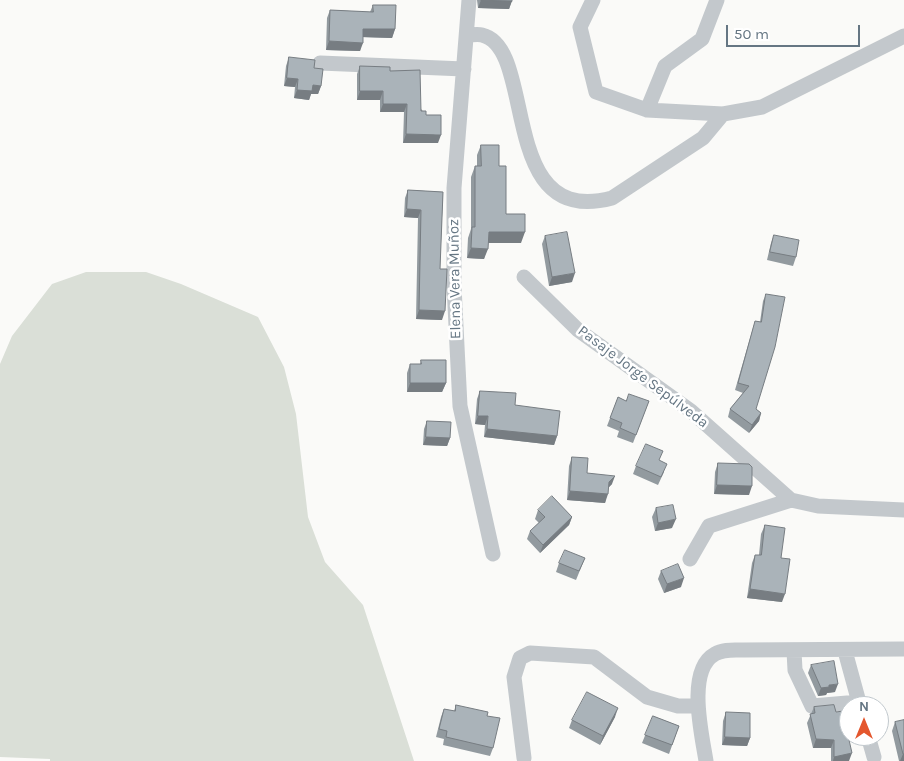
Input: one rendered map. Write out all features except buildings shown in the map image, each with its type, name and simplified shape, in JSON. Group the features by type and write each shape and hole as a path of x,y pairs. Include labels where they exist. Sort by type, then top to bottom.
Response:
{"street":[{"name":"Elena Vera Muñoz","path":"469,0 454,188 454,286 460,406 493,554"},
{"path":"593,0 580,27 596,92 647,110 723,114 762,107 904,36"},
{"path":"647,110 665,66 702,39 717,0"},
{"path":"467,35 483,35 498,47 510,71 525,138 540,173 549,186 562,196 582,201 599,201 612,198 703,138 723,114"},
{"path":"320,63 464,69"},
{"name":"Pasaje Jorge Sepúlveda","path":"524,277 578,330 691,411 791,500 818,506 904,510"},
{"path":"690,558 709,526 791,500"},
{"path":"706,761 698,706 701,671 704,664 715,654 735,650 904,649"},
{"path":"845,650 857,696"},
{"path":"794,651 795,670 812,706 839,705"},
{"path":"524,758 514,677 520,658 530,653 594,657 647,697 678,706 698,706"},
{"path":"871,746 874,756"}],"shaded area":[{"path":"86,272 146,272 181,284 258,317 284,367 296,414 308,517 325,562 363,605 414,761 50,761 50,759 0,757 0,364 12,336 52,284"}]}
